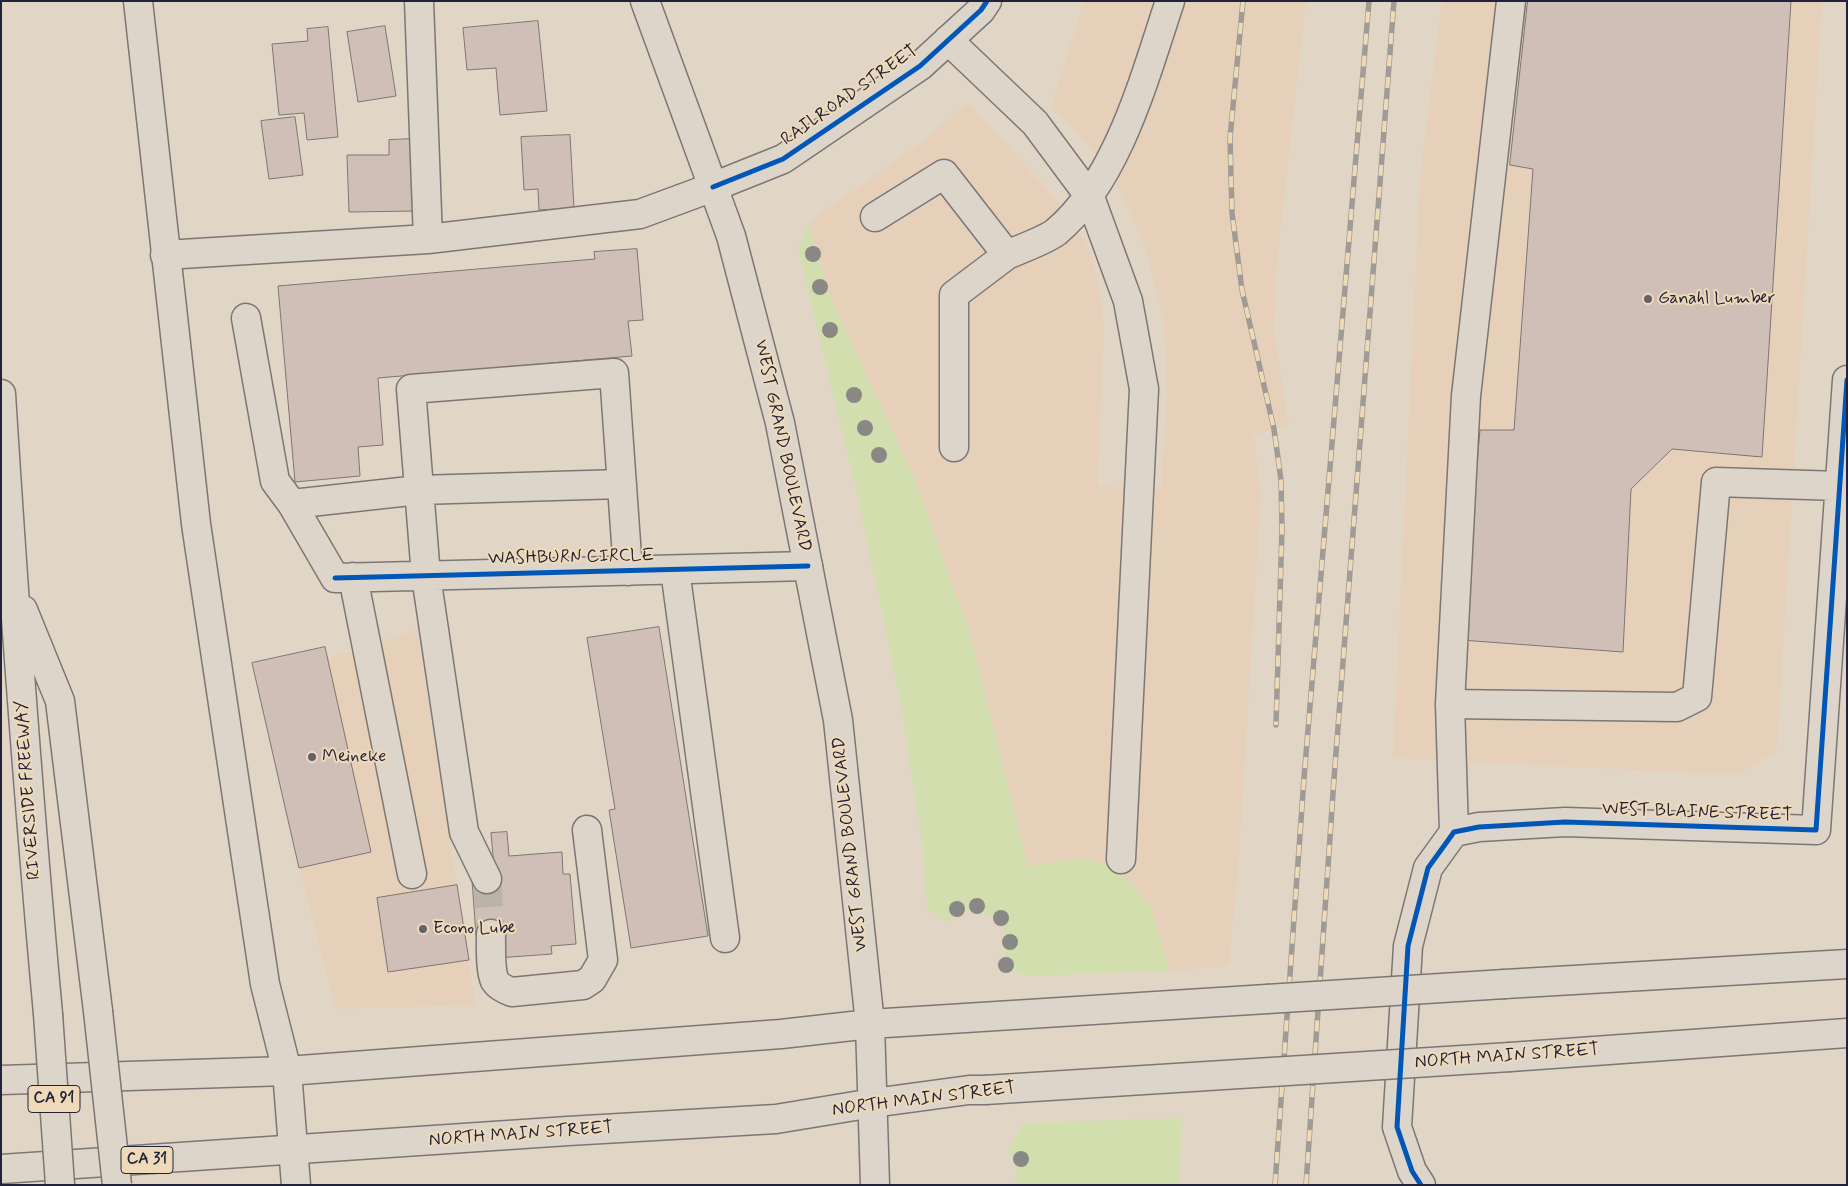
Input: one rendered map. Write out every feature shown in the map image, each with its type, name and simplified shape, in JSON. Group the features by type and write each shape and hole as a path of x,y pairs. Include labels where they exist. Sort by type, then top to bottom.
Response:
{"main road":[{"path":"138,1 165,255 200,553 265,984 287,1071 296,1185"},
{"path":"419,1 428,239"},
{"name":"WEST GRAND BOULEVARD","path":"645,1 731,236 780,423 838,720 870,1024 875,1185"},
{"name":"RAILROAD STREET","path":"165,255 428,239 640,214 783,159 920,66 981,10 986,1"},
{"path":"954,447 954,294 1007,255 1055,233 1090,197 1118,146 1170,1"},
{"path":"1421,1185 1412,1170 1397,1127 1408,946 1428,868 1454,832 1450,704 1466,396 1511,1"},
{"path":"948,40 1035,123 1090,197 1128,301 1144,388 1121,859"},
{"path":"875,217 944,174 1007,255"},
{"path":"246,318 275,480 344,578 412,874"},
{"path":"486,879 464,832 426,576 411,389 614,373 628,571"},
{"name":"WEST BLAINE STREET","path":"1454,832 1479,827 1565,822 1816,830 1847,380"},
{"name":"RIVERSIDE FREEWAY","path":"1,394 13,585 60,1185"},
{"path":"1450,704 1677,707 1697,697 1716,482 1839,486"},
{"path":"292,504 419,490 622,484"},
{"name":"WASHBURN CIRCLE","path":"344,578 808,566"},
{"path":"675,570 725,938"},
{"path":"13,585 60,701 117,1185"},
{"path":"491,934 493,970 496,982 502,988 512,992 583,985 592,979 603,960 587,830"},
{"path":"1,1080 287,1071 781,1034 870,1024 1847,964"},
{"name":"NORTH MAIN STREET","path":"1,1169 776,1119 969,1090 1510,1057 1847,1033"}],"shaded area":[{"path":"1084,1 1306,1 1277,264 1274,332 1289,425 1254,435 1261,496 1238,871 1229,966 1169,971 1152,909 1083,858 1028,866 969,629 914,477 831,298 811,235 809,222 920,143 969,104 1051,194 1087,244 1098,281 1104,324 1098,486 1161,489 1167,398 1164,320 1145,246 1111,171 1052,105"},
{"path":"1442,1 1822,1 1777,750 1738,775 1393,758 1420,179"},
{"path":"417,629 475,1005 336,1009 299,868 252,663 325,647 328,658"}],"green space":[{"path":"809,222 811,235 831,298 914,477 969,629 1028,866 1083,858 1110,865 1135,887 1152,909 1169,971 1024,976 1002,964 1007,950 1006,937 1001,926 992,917 982,912 970,911 958,914 946,923 927,909 923,852 903,715 856,488 798,249"},
{"path":"1183,1118 1178,1185 1014,1185 1015,1167 1008,1151 1024,1123"}],"building":[{"name":"Ganahl Lumber","path":"1528,1 1791,1 1762,457 1672,449 1631,489 1623,652 1461,640 1480,430 1514,430 1533,169 1510,165"},
{"path":"538,21 547,111 500,115 496,68 467,70 463,28"},
{"path":"385,26 396,96 358,102 347,32"},
{"path":"328,27 338,137 307,140 304,113 279,115 272,44 308,41 307,29"},
{"path":"295,117 303,175 269,179 261,121"},
{"path":"570,135 574,208 539,210 538,189 524,190 521,137"},
{"path":"414,139 415,211 349,212 347,155 389,155 389,140"},
{"path":"637,249 643,320 628,321 632,356 378,378 383,445 358,447 360,476 295,482 278,286 595,259 594,252"},
{"path":"659,627 708,936 631,948 609,810 615,809 587,638"},
{"name":"Meineke","path":"325,647 371,852 299,868 252,663"},
{"path":"507,832 509,856 562,852 563,874 570,874 576,944 551,946 552,954 497,958 495,933 476,935 472,880 495,878 491,833"},
{"name":"Econo Lube","path":"457,885 469,960 388,972 377,898"}],"tunnel":[{"path":"487,879 491,934"}],"railway":[{"path":"1243,1 1230,138 1232,213 1242,290 1274,429 1281,480 1282,529 1276,725"},
{"path":"1275,1185 1304,778 1369,1"},
{"path":"1306,1185 1334,779 1394,1"}],"cycle path":[{"path":"713,187 783,159 920,66 981,10 987,1"},
{"path":"1421,1185 1412,1171 1397,1127 1408,946 1428,868 1454,832 1479,827 1565,822 1816,830 1847,380"},
{"path":"335,578 808,566"}],"place":[{"name":"Ganahl Lumber","path":"1648,299"},
{"name":"Meineke","path":"312,757"},
{"name":"Econo Lube","path":"423,929"}]}
